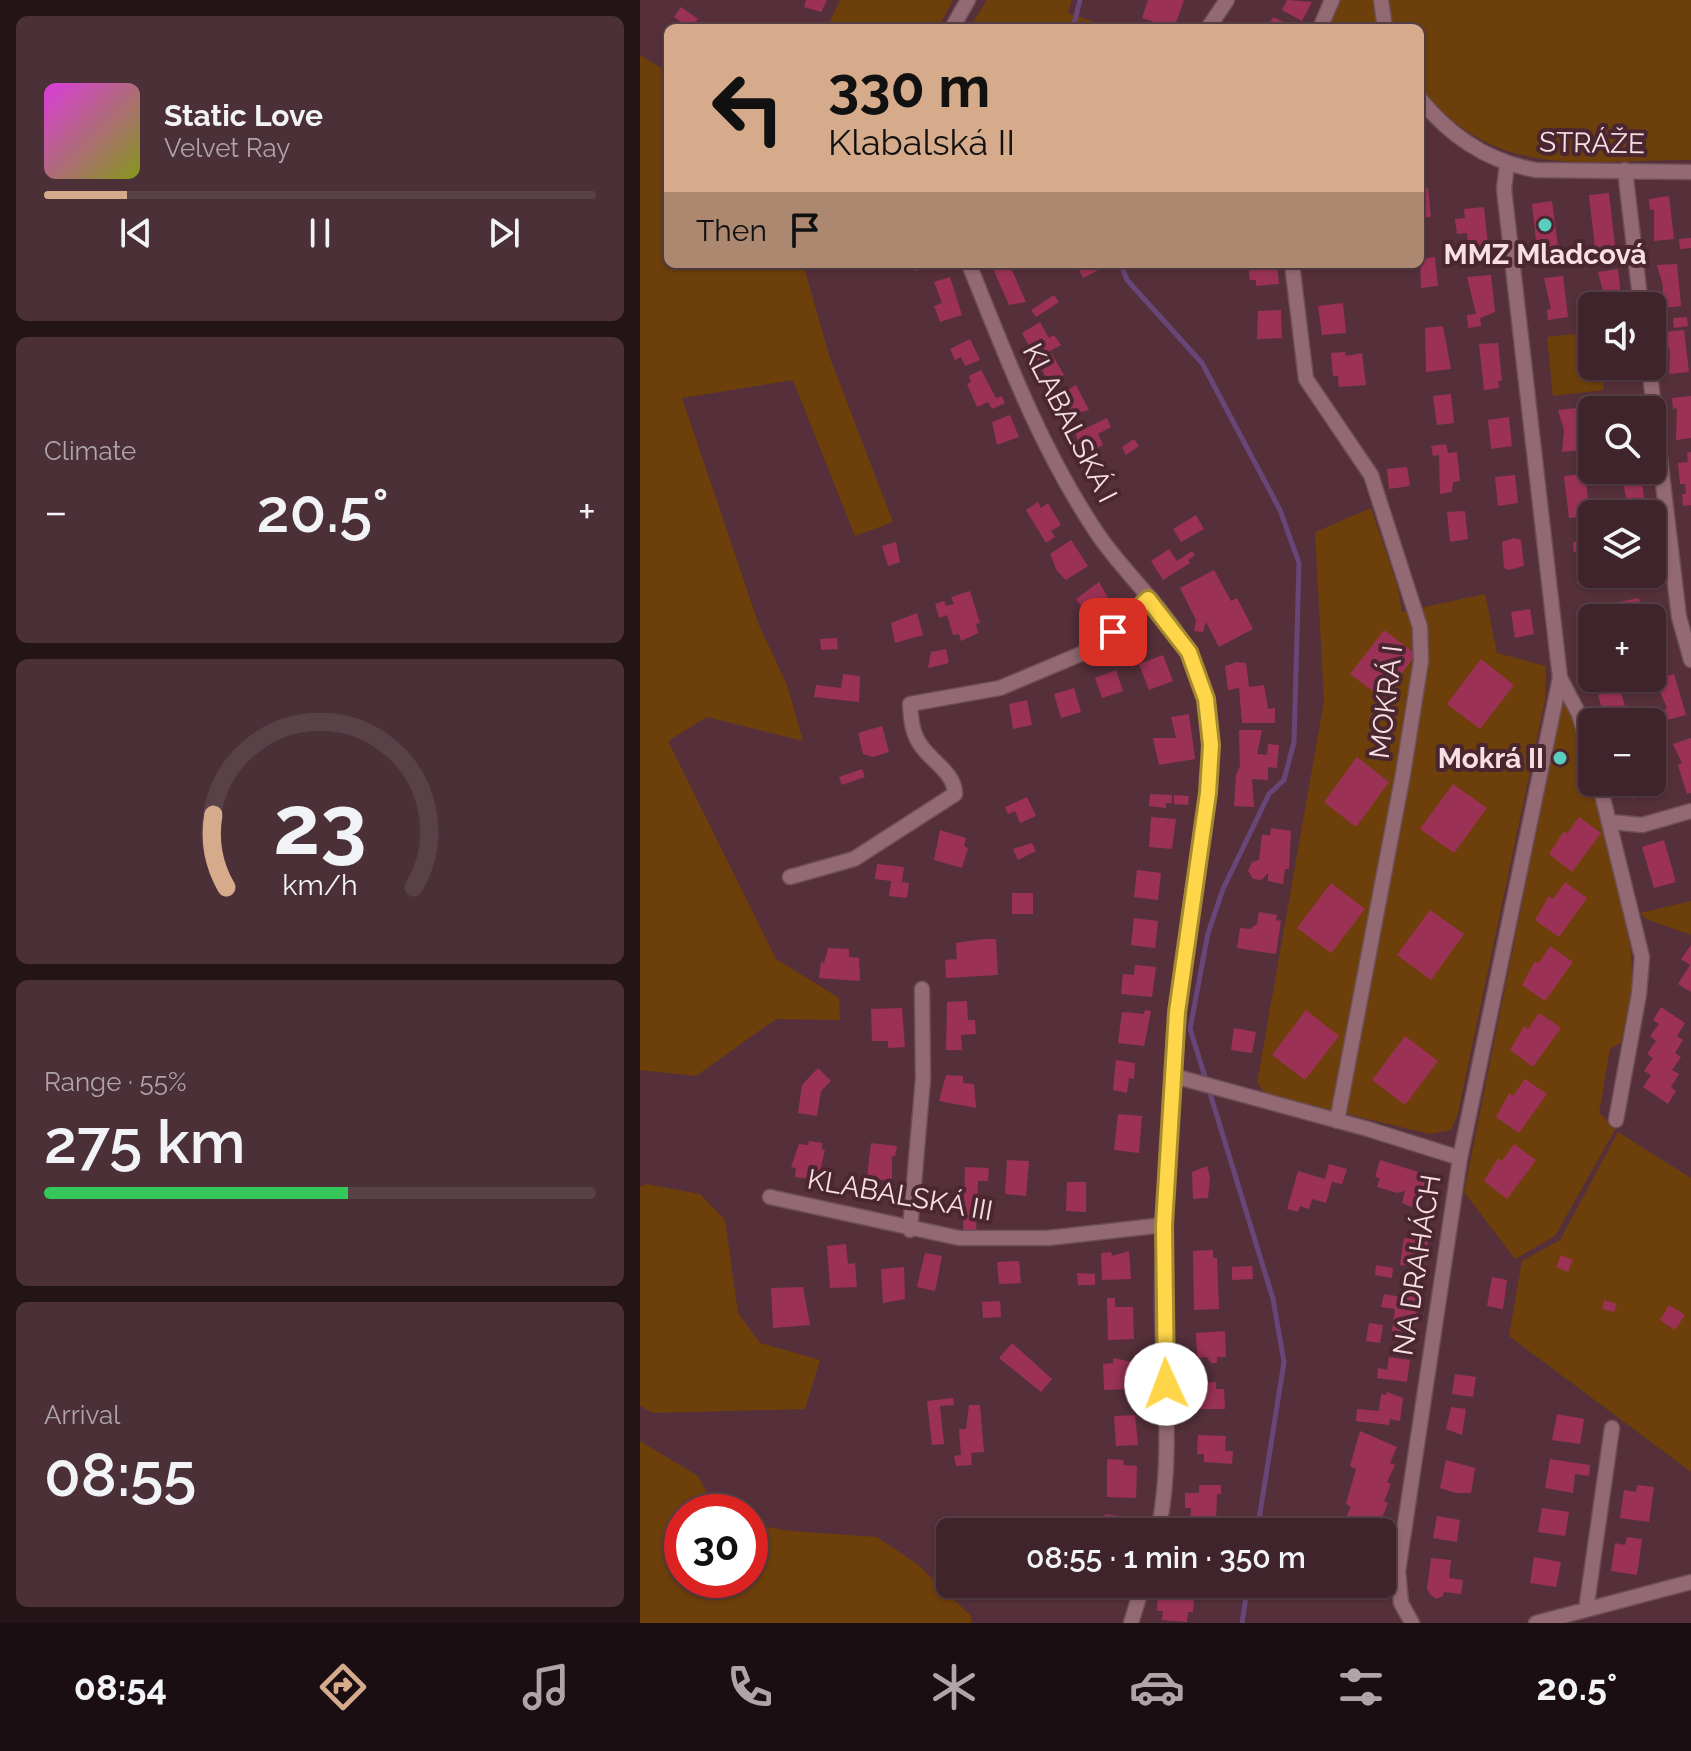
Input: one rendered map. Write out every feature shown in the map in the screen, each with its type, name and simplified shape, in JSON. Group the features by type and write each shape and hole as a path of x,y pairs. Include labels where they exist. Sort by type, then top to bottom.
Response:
{"street":[{"path":"954,24 968,0"},
{"path":"1211,24 1227,0"},
{"path":"1322,24 1332,0"},
{"path":"1381,0 1384,24"},
{"name":"STRÁŽE","path":"1424,103 1458,137 1507,164 1536,170 1691,172"},
{"path":"1460,1158 1560,678 1504,189 1507,164"},
{"path":"1625,170 1639,292"},
{"name":"KLABALSKÁ I","path":"971,268 1018,387 1056,466 1099,536 1189,652 1206,699 1211,745 1208,793 1177,1012 1164,1225 1162,1305 1169,1437 1167,1490 1161,1518"},
{"name":"MOKRÁ I","path":"1292,268 1306,379 1371,475 1420,627 1421,661 1403,774 1337,1121"},
{"path":"1651,380 1679,617 1691,660"},
{"path":"790,877 854,859 955,794 953,781 920,745 911,726 910,704 1000,688 1095,648 1148,599"},
{"path":"1560,678 1578,712"},
{"path":"1603,796 1642,957 1616,1120"},
{"path":"1611,822 1642,825 1691,811"},
{"path":"910,1230 923,1079 922,989"},
{"name":"NA DRAHÁCH","path":"1174,1076 1460,1158 1398,1571 1401,1603 1412,1623"},
{"name":"KLABALSKÁ III","path":"770,1197 910,1230 994,1240 1164,1225"},
{"path":"1586,1610 1612,1428"},
{"path":"1536,1623 1691,1582"},
{"path":"1131,1623 1139,1598"}],"shaded area":[{"path":"840,0 953,0 940,24 829,24"},
{"path":"987,0 1072,0 1068,13 1100,24 972,24"},
{"path":"1338,0 1376,0 1377,24 1328,24"},
{"path":"1388,0 1691,0 1691,160 1577,162 1543,159 1510,152 1478,138 1448,117 1424,90 1424,24 1392,24"},
{"path":"640,55 664,70 664,268 804,268 830,358 893,522 855,536 793,380 682,398 759,625 787,685 803,741 707,717 668,741 776,959 839,998 840,1020 776,1019 696,1076 640,1070"},
{"path":"1578,334 1578,380 1603,380 1604,390 1553,396 1547,337"},
{"path":"1371,508 1398,587 1402,612 1485,594 1497,653 1546,666 1545,700 1458,1113 1451,1130 1429,1134 1266,1094 1257,1083 1324,701 1315,532"},
{"path":"1563,699 1568,701 1578,732 1578,796 1598,796 1617,870 1629,938 1631,988 1621,1043 1610,1049 1599,1113 1616,1128 1555,1236 1515,1259 1464,1192"},
{"path":"1691,901 1691,935 1646,919 1640,913"},
{"path":"1618,1132 1691,1178 1691,1472 1509,1336 1522,1261 1560,1240"},
{"path":"646,1184 700,1194 725,1220 738,1313 760,1343 820,1360 805,1409 653,1413 640,1406 640,1187"},
{"path":"640,1441 698,1476 708,1494 664,1494 664,1598 768,1598 768,1527 877,1537 917,1564 936,1582 936,1598 952,1598 971,1616 971,1623 640,1623"}],"building":[{"path":"806,0 827,0 821,12 804,7"},
{"path":"1148,0 1184,0 1175,24 1160,24 1142,18"},
{"path":"1287,0 1312,2 1302,21 1282,10"},
{"path":"681,7 698,19 694,24 680,24 674,17"},
{"path":"1273,17 1288,24 1270,24"},
{"path":"1424,188 1428,188 1431,217 1424,218"},
{"path":"1609,193 1615,246 1595,248 1589,195"},
{"path":"1669,196 1674,239 1654,241 1654,209 1650,210 1649,199"},
{"name":"MMZ Mladcová","path":"1552,201 1558,246 1537,249 1532,204"},
{"path":"1484,207 1489,255 1470,257 1467,233 1457,234 1455,219 1465,218 1464,209"},
{"path":"1691,238 1691,248 1680,249 1679,239"},
{"path":"1435,257 1438,286 1421,288 1420,268 1424,268 1424,258"},
{"path":"1677,264 1681,306 1666,308 1666,292 1663,292 1657,265"},
{"path":"993,268 1011,268 1026,302 1009,305"},
{"path":"1083,268 1102,268 1083,278 1079,270"},
{"path":"1248,268 1277,268 1279,284 1256,286 1256,280 1250,280"},
{"path":"1618,269 1620,292 1603,292 1598,272"},
{"path":"1491,275 1495,312 1480,318 1481,326 1468,328 1467,315 1476,314 1467,277"},
{"path":"1563,276 1568,317 1548,320 1547,310 1551,309 1544,278"},
{"path":"950,277 962,315 940,322 934,306 942,303 934,282"},
{"path":"1054,295 1059,302 1036,317 1031,310"},
{"path":"1343,303 1346,333 1322,335 1318,306"},
{"path":"1281,310 1282,338 1257,339 1258,311"},
{"path":"1687,317 1688,326 1674,328 1673,318"},
{"path":"1040,322 1049,338 1054,335 1061,345 1050,351 1064,375 1055,380 1053,376 1047,379 1022,333"},
{"path":"1443,326 1451,369 1426,372 1425,328"},
{"path":"1684,330 1689,372 1669,374 1670,352 1666,332"},
{"path":"970,339 980,360 965,366 961,357 955,360 950,349"},
{"path":"1498,343 1502,381 1498,381 1499,388 1484,390 1479,344"},
{"path":"1345,352 1346,356 1362,353 1366,385 1339,387 1338,376 1333,376 1331,353"},
{"path":"981,370 996,398 1002,396 1005,403 992,409 988,402 977,407 967,384 971,382 969,376"},
{"path":"1076,385 1089,410 1068,416 1057,396"},
{"path":"1451,394 1454,423 1437,425 1433,396"},
{"path":"1691,396 1691,438 1676,440 1677,408 1673,409 1672,398"},
{"path":"1577,408 1578,450 1562,452 1564,430 1558,410"},
{"path":"1010,415 1019,437 997,445 992,422"},
{"path":"1509,417 1512,446 1491,449 1488,420"},
{"path":"1107,418 1111,427 1098,434 1103,445 1085,454 1075,433"},
{"path":"1134,439 1139,446 1126,455 1122,447"},
{"path":"1446,444 1448,453 1457,452 1460,481 1453,482 1452,492 1440,494 1439,455 1433,456 1431,446"},
{"path":"1691,452 1691,505 1683,506 1685,484 1680,484 1678,463 1688,462 1687,453"},
{"path":"1407,467 1410,486 1389,489 1387,469"},
{"path":"1515,475 1518,503 1498,506 1495,477"},
{"path":"1578,475 1578,484 1586,484 1588,500 1578,500 1578,517 1569,518 1564,476"},
{"path":"1623,484 1642,484 1644,500 1627,500"},
{"path":"1038,502 1041,508 1048,503 1061,525 1051,531 1055,537 1046,543 1026,510"},
{"path":"1465,511 1468,539 1450,542 1447,512"},
{"path":"1196,515 1204,529 1181,542 1173,529"},
{"path":"1514,538 1521,540 1524,566 1509,570 1504,568 1502,542"},
{"path":"1071,540 1088,566 1066,580 1057,571 1050,554"},
{"path":"1578,541 1578,584 1577,552 1574,552 1573,542"},
{"path":"896,542 900,562 888,566 882,546"},
{"path":"1169,549 1177,561 1192,551 1195,555 1188,560 1190,563 1163,580 1151,561"},
{"path":"1214,570 1231,601 1237,598 1253,629 1219,647 1206,622 1203,632 1194,631 1196,620 1180,588"},
{"path":"1099,582 1115,610 1095,626 1076,599"},
{"path":"970,591 980,623 976,624 978,633 961,641 959,634 953,635 947,615 939,618 935,604 944,601 946,606 954,604 951,597"},
{"path":"1639,598 1640,604 1608,604"},
{"path":"1530,609 1534,634 1515,638 1511,612"},
{"path":"917,613 923,635 895,643 891,623"},
{"path":"1384,630 1416,654 1383,699 1350,674"},
{"path":"837,638 838,649 821,650 820,639"},
{"path":"946,649 949,663 928,668 931,652"},
{"path":"1163,655 1173,681 1149,690 1139,664"},
{"path":"1481,659 1514,685 1480,729 1447,704"},
{"path":"1246,663 1249,687 1264,685 1268,709 1275,708 1275,723 1242,723 1239,688 1228,690 1225,666"},
{"path":"1116,670 1123,691 1102,698 1095,678"},
{"path":"843,674 860,676 859,702 814,697 816,685 841,688"},
{"path":"1674,674 1686,715 1667,720 1667,708 1660,692 1666,692 1666,677"},
{"path":"1074,688 1081,712 1061,718 1054,694"},
{"path":"1621,692 1626,708 1602,708 1598,695"},
{"path":"1027,700 1032,725 1013,729 1009,704"},
{"path":"1189,714 1195,759 1159,765 1153,738 1176,738 1171,717"},
{"path":"882,726 889,752 873,757 863,754 858,733"},
{"path":"1239,730 1262,730 1257,754 1267,755 1268,744 1279,745 1277,768 1268,767 1268,780 1252,779 1254,807 1234,806 1236,775 1240,766"},
{"path":"1691,738 1691,793 1687,794 1678,765 1682,763 1673,744"},
{"path":"1357,757 1389,782 1356,827 1324,802"},
{"path":"862,769 865,777 842,785 839,777"},
{"path":"1453,784 1487,808 1454,853 1420,829"},
{"path":"1150,794 1172,795 1172,803 1166,803 1166,808 1149,806"},
{"path":"1174,795 1189,796 1188,805 1174,804"},
{"path":"1027,797 1036,816 1020,823 1015,811 1008,814 1005,807"},
{"path":"1151,817 1176,819 1172,849 1149,847"},
{"path":"1579,817 1601,833 1572,872 1549,854 1564,831 1567,834"},
{"path":"1271,828 1291,831 1289,869 1285,869 1283,884 1268,881 1268,873 1261,880 1253,879 1248,871 1252,862 1259,860 1262,835 1270,835"},
{"path":"940,830 966,838 964,846 968,848 962,868 934,860"},
{"path":"1664,840 1676,882 1654,888 1642,847"},
{"path":"1032,843 1036,851 1018,860 1013,849"},
{"path":"877,864 904,867 902,882 909,883 907,898 889,896 891,881 875,879"},
{"path":"1137,870 1161,873 1158,900 1134,897"},
{"path":"1565,882 1587,898 1559,937 1535,920 1549,896 1553,899"},
{"path":"1331,883 1365,909 1331,953 1297,928"},
{"path":"1012,893 1033,893 1033,914 1012,914"},
{"path":"1430,910 1464,934 1431,980 1397,955"},
{"path":"1259,912 1277,915 1276,920 1281,921 1276,954 1237,948 1240,928 1250,929 1257,924"},
{"path":"1134,918 1158,921 1155,948 1131,945"},
{"path":"996,939 998,975 946,978 945,960 957,959 956,943"},
{"path":"1691,945 1691,992 1678,984 1690,965 1681,959"},
{"path":"1550,946 1573,962 1545,1001 1522,985 1535,961 1539,963"},
{"path":"828,948 849,949 849,957 859,958 860,981 819,978 821,962 824,963"},
{"path":"1135,965 1156,967 1152,997 1121,994 1123,974 1134,975"},
{"path":"967,1001 968,1020 975,1020 976,1034 961,1035 962,1050 946,1050 947,1002"},
{"path":"1661,1007 1685,1023 1677,1036 1683,1040 1675,1053 1681,1057 1672,1070 1679,1074 1671,1087 1676,1091 1668,1104 1643,1087 1651,1075 1644,1071 1653,1058 1647,1054 1656,1041 1650,1036 1659,1024 1653,1020"},
{"path":"902,1008 905,1047 888,1048 888,1041 872,1041 871,1009"},
{"path":"1145,1010 1151,1011 1144,1046 1118,1043 1122,1012 1144,1014"},
{"path":"1306,1010 1339,1036 1305,1080 1272,1055"},
{"path":"1539,1013 1561,1028 1533,1067 1510,1050 1524,1026 1528,1029"},
{"path":"1234,1028 1256,1032 1252,1053 1231,1050"},
{"path":"1405,1036 1438,1061 1405,1105 1372,1080"},
{"path":"1116,1060 1135,1063 1134,1079 1129,1078 1127,1093 1113,1090"},
{"path":"818,1068 831,1081 821,1091 817,1116 798,1113 802,1085"},
{"path":"946,1075 963,1076 963,1083 974,1084 976,1108 939,1101"},
{"path":"1525,1079 1547,1094 1519,1133 1496,1117 1509,1093 1513,1096"},
{"path":"1118,1114 1142,1116 1139,1153 1114,1150"},
{"path":"809,1141 822,1143 825,1150 818,1180 795,1177 796,1168 791,1167 799,1144 808,1145"},
{"path":"871,1143 897,1146 895,1156 892,1156 892,1181 867,1178"},
{"path":"1514,1144 1536,1160 1507,1199 1484,1181 1498,1158 1502,1161"},
{"path":"1007,1160 1029,1161 1026,1196 1005,1194"},
{"path":"1380,1160 1431,1176 1424,1198 1416,1196 1412,1207 1402,1203 1405,1191 1397,1193 1377,1187 1380,1178 1375,1177"},
{"path":"1329,1164 1347,1169 1342,1184 1332,1182 1326,1203 1312,1199 1309,1209 1300,1206 1298,1212 1287,1209 1298,1171 1325,1179"},
{"path":"1207,1166 1210,1177 1208,1198 1193,1199 1192,1172"},
{"path":"965,1167 989,1168 988,1181 978,1181 976,1233 963,1233"},
{"path":"1067,1182 1086,1182 1086,1212 1066,1211"},
{"path":"1404,1238 1428,1241 1425,1266 1400,1265"},
{"path":"846,1244 848,1264 855,1263 857,1287 830,1288 827,1246"},
{"path":"1213,1250 1213,1258 1217,1258 1219,1309 1194,1310 1193,1251"},
{"path":"1129,1251 1131,1279 1102,1280 1101,1253 1111,1252 1112,1256"},
{"path":"925,1253 942,1256 935,1291 917,1287"},
{"path":"1561,1255 1573,1260 1568,1272 1556,1267"},
{"path":"1019,1261 1021,1283 999,1284 997,1262"},
{"path":"1376,1265 1393,1268 1392,1278 1375,1275"},
{"path":"1252,1266 1253,1279 1232,1280 1232,1267"},
{"path":"904,1267 905,1299 883,1303 881,1269"},
{"path":"1077,1273 1095,1274 1095,1285 1078,1285"},
{"path":"1492,1277 1507,1280 1503,1309 1487,1306"},
{"path":"1407,1280 1420,1282 1414,1337 1406,1336 1405,1341 1391,1339 1395,1309 1381,1307 1384,1294 1401,1297"},
{"path":"803,1287 810,1325 773,1328 771,1288"},
{"path":"1107,1298 1115,1298 1115,1307 1133,1307 1134,1339 1108,1340"},
{"path":"1604,1300 1617,1304 1614,1312 1602,1309"},
{"path":"1000,1301 1001,1317 983,1318 982,1302"},
{"path":"1669,1305 1685,1315 1675,1330 1660,1320"},
{"path":"1369,1323 1383,1325 1380,1343 1366,1341"},
{"path":"1225,1331 1226,1357 1217,1357 1217,1363 1211,1363 1207,1357 1197,1358 1196,1333"},
{"path":"1012,1343 1052,1379 1041,1392 999,1358"},
{"path":"1389,1357 1410,1360 1407,1382 1377,1378 1378,1368 1387,1370"},
{"path":"1113,1358 1132,1362 1133,1389 1104,1390 1103,1364 1113,1363"},
{"path":"1455,1374 1476,1377 1473,1397 1452,1394"},
{"path":"1216,1382 1216,1389 1224,1389 1225,1409 1199,1409 1198,1383"},
{"path":"1387,1392 1403,1398 1400,1421 1390,1419 1389,1425 1356,1421 1357,1409 1379,1411 1381,1394 1386,1395"},
{"path":"953,1398 954,1405 940,1406 944,1444 932,1445 927,1401"},
{"path":"969,1405 980,1405 984,1452 971,1453 972,1465 956,1466 954,1456 961,1455 959,1429 966,1429"},
{"path":"1451,1407 1466,1409 1462,1435 1446,1429"},
{"path":"1557,1414 1584,1419 1580,1444 1552,1440"},
{"path":"1135,1415 1138,1445 1116,1446 1114,1416"},
{"path":"1360,1431 1397,1447 1390,1463 1395,1465 1387,1482 1391,1484 1382,1518 1346,1518 1351,1507 1346,1504 1356,1469 1350,1466"},
{"path":"1198,1435 1226,1436 1225,1451 1233,1451 1232,1464 1204,1462 1204,1454 1197,1454"},
{"path":"1107,1459 1124,1460 1123,1465 1137,1466 1136,1498 1107,1497"},
{"path":"1550,1459 1590,1465 1589,1476 1575,1474 1573,1493 1545,1488"},
{"path":"1446,1460 1475,1468 1471,1493 1440,1488"},
{"path":"1199,1485 1221,1485 1221,1494 1217,1494 1216,1518 1190,1518 1191,1508 1185,1508 1185,1493 1199,1493"},
{"path":"1637,1485 1654,1487 1649,1522 1620,1518 1624,1490 1636,1492"},
{"path":"1542,1508 1569,1512 1565,1536 1538,1532"},
{"path":"1105,1514 1133,1518 1104,1518"},
{"path":"1437,1516 1460,1520 1457,1542 1433,1538"},
{"path":"1627,1537 1642,1539 1637,1575 1611,1571 1615,1543 1625,1545"},
{"path":"1534,1557 1561,1562 1556,1587 1530,1583"},
{"path":"1431,1558 1451,1560 1449,1578 1463,1580 1461,1594 1444,1592 1436,1599 1430,1594 1427,1589"},
{"path":"1158,1598 1194,1598 1193,1612 1188,1612 1187,1622 1162,1620 1163,1611 1157,1611"}],"waterway":[{"path":"1074,24 1080,0"},
{"path":"1122,268 1127,280 1202,363 1280,510 1299,563 1294,742 1284,780 1269,794 1223,889 1208,933 1190,1029 1206,1080"},
{"path":"1209,1090 1273,1299 1284,1362 1259,1518"},
{"path":"1242,1623 1246,1598"}],"place":[{"name":"MMZ Mladcová","path":"1545,225"},
{"name":"Mokrá II","path":"1560,758"}],"route":[{"path":"1113,632 1148,599 1189,652 1206,699 1211,745 1208,793 1177,1012 1164,1225 1162,1305 1166,1384"}]}
